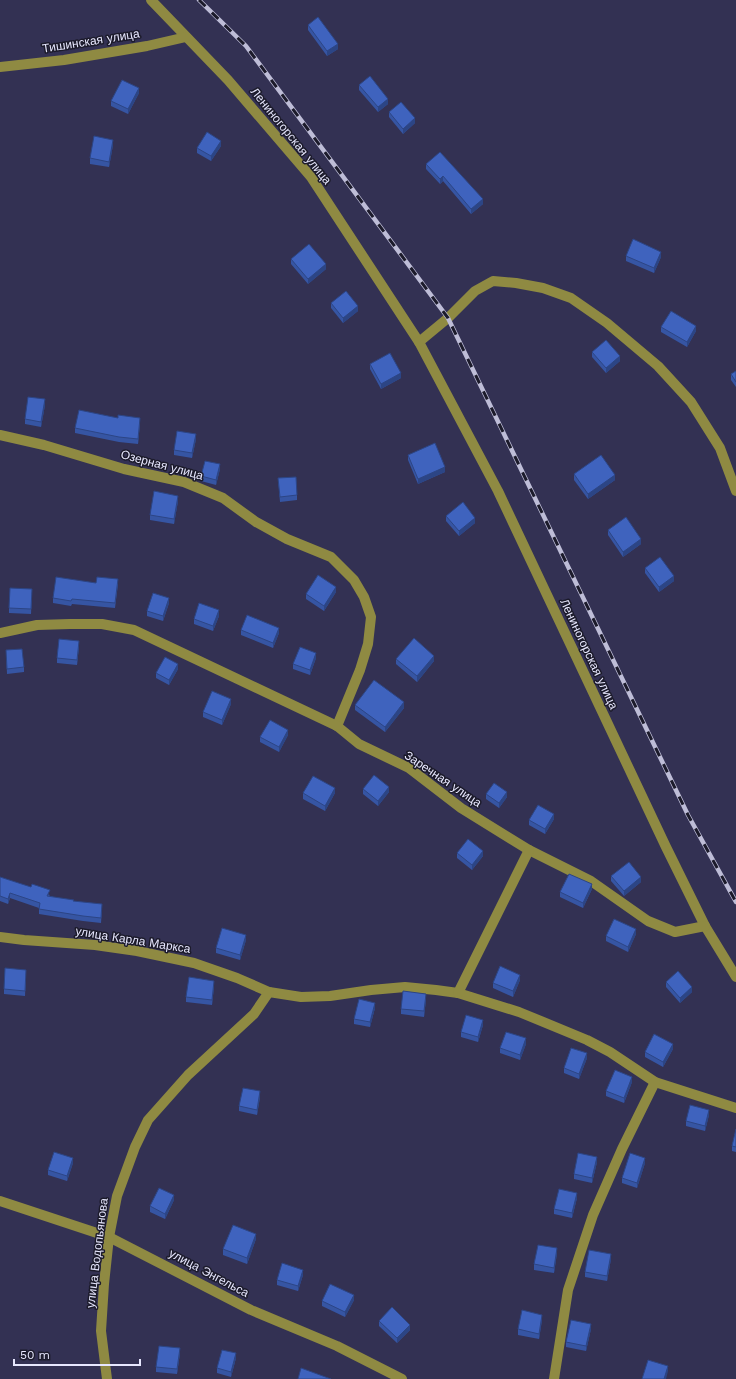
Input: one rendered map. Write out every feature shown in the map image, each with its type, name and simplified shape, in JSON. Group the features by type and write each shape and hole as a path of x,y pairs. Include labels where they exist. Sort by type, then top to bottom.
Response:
{"street":[{"name":"Лениногорская улица","path":"151,0 228,80 311,177 419,342 498,491 662,840 705,926 736,977"},
{"name":"Тишинская улица","path":"0,67 64,60 148,46 186,37"},
{"path":"419,342 448,318 475,291 493,280 543,288 571,298 607,322 658,366 691,402 720,448 736,490"},
{"name":"Озерная улица","path":"0,435 124,469 184,482 223,498 256,522 287,539 331,557 354,580 364,597 371,618 368,644 360,670 337,726"},
{"name":"Заречная улица","path":"0,633 37,625 70,624 102,624 134,630 337,726 359,744 409,768 461,808 528,850 591,881 648,921 675,932 705,926"},
{"path":"458,994 528,850"},
{"name":"улица Карла Маркса","path":"0,936 24,940 95,945 137,951 194,963 237,978 269,992 300,997 330,996 405,987 458,994 519,1012 587,1040 610,1052 655,1082 736,1108"},
{"name":"улица Водопьянова","path":"107,1379 101,1332 104,1284 117,1196 135,1147 148,1120 188,1075 254,1014 269,992"},
{"path":"554,1379 568,1290 593,1215 622,1149 655,1082"},
{"name":"улица Энгельса","path":"0,1201 110,1237 251,1310 337,1346 402,1379"}],"building":[{"path":"318,17 338,44 327,51 308,25"},
{"path":"370,76 388,99 378,107 359,85"},
{"path":"122,80 139,88 128,109 111,101"},
{"path":"401,102 415,118 403,129 389,112"},
{"path":"207,132 221,141 211,156 197,148"},
{"path":"94,136 113,140 109,162 90,158"},
{"path":"440,152 483,199 471,209 443,176 440,179 426,164"},
{"path":"633,239 661,252 654,268 626,256"},
{"path":"309,244 326,264 308,279 291,259"},
{"path":"346,291 358,306 343,318 331,303"},
{"path":"671,311 696,326 687,342 661,327"},
{"path":"606,340 620,356 606,368 592,352"},
{"path":"390,353 401,373 381,384 370,364"},
{"path":"736,371 736,382 731,374"},
{"path":"28,397 45,399 41,422 25,419"},
{"path":"79,410 118,418 118,415 140,418 138,439 119,437 75,428"},
{"path":"177,431 196,434 192,453 174,450"},
{"path":"435,443 445,467 418,479 408,455"},
{"path":"601,455 615,475 588,494 574,474"},
{"path":"205,461 220,464 216,480 201,476"},
{"path":"296,477 297,495 280,497 278,478"},
{"path":"154,491 178,496 174,519 150,515"},
{"path":"463,502 475,518 459,531 446,516"},
{"path":"626,517 641,539 623,552 608,530"},
{"path":"660,557 674,576 659,587 645,568"},
{"path":"318,575 336,587 324,606 306,594"},
{"path":"56,577 96,583 97,577 118,579 115,603 72,599 71,601 53,598"},
{"path":"10,588 32,589 31,609 9,608"},
{"path":"153,593 169,598 163,616 147,611"},
{"path":"199,603 219,610 213,626 194,619"},
{"path":"247,615 279,628 273,643 241,630"},
{"path":"414,638 434,656 417,676 396,659"},
{"path":"59,639 79,641 77,660 57,658"},
{"path":"300,647 316,653 310,670 293,664"},
{"path":"22,649 24,667 7,669 6,650"},
{"path":"165,657 178,664 169,680 156,673"},
{"path":"374,680 404,702 385,727 355,705"},
{"path":"212,691 231,699 222,720 203,712"},
{"path":"270,720 288,730 279,747 260,737"},
{"path":"374,775 389,787 378,801 363,789"},
{"path":"313,776 335,788 325,806 303,793"},
{"path":"494,783 507,792 499,803 486,794"},
{"path":"538,805 554,814 545,829 529,820"},
{"path":"468,839 483,851 472,865 457,853"},
{"path":"629,862 641,877 624,891 611,876"},
{"path":"569,874 592,884 583,903 560,892"},
{"path":"0,877 31,887 32,884 50,890 47,896 74,900 73,901 102,904 101,918 39,909 40,903 10,893 8,899 0,896"},
{"path":"614,919 636,929 628,947 606,936"},
{"path":"222,928 246,935 240,955 216,948"},
{"path":"500,966 520,975 513,991 493,983"},
{"path":"5,968 26,970 25,991 4,989"},
{"path":"678,971 692,987 680,998 666,982"},
{"path":"189,977 214,981 212,1000 186,997"},
{"path":"403,991 426,994 424,1011 401,1009"},
{"path":"359,999 375,1003 370,1022 354,1019"},
{"path":"466,1015 483,1020 478,1037 461,1032"},
{"path":"506,1032 526,1038 520,1055 500,1048"},
{"path":"654,1034 673,1044 663,1062 645,1052"},
{"path":"571,1048 587,1053 579,1074 564,1068"},
{"path":"615,1070 632,1077 624,1098 606,1091"},
{"path":"243,1088 260,1091 257,1110 239,1106"},
{"path":"690,1105 709,1110 705,1126 686,1121"},
{"path":"736,1129 736,1147 732,1146"},
{"path":"54,1152 73,1158 67,1176 48,1170"},
{"path":"578,1153 597,1157 592,1178 574,1174"},
{"path":"630,1153 645,1158 637,1183 622,1178"},
{"path":"159,1188 174,1195 165,1214 150,1206"},
{"path":"559,1189 577,1193 572,1213 554,1209"},
{"path":"233,1225 256,1234 247,1258 223,1249"},
{"path":"538,1245 557,1248 554,1268 534,1264"},
{"path":"589,1250 611,1254 607,1276 585,1272"},
{"path":"282,1263 303,1270 298,1286 277,1280"},
{"path":"330,1284 354,1295 345,1312 322,1301"},
{"path":"392,1307 410,1325 397,1338 379,1321"},
{"path":"522,1310 542,1315 539,1334 518,1329"},
{"path":"571,1320 591,1324 586,1346 566,1342"},
{"path":"159,1346 180,1348 177,1369 156,1367"},
{"path":"222,1350 236,1353 231,1372 217,1368"},
{"path":"648,1360 668,1366 664,1379 642,1379"},
{"path":"301,1368 331,1379 298,1379"}],"railway":[{"path":"199,0 246,46 448,318 688,815 736,902"}]}
